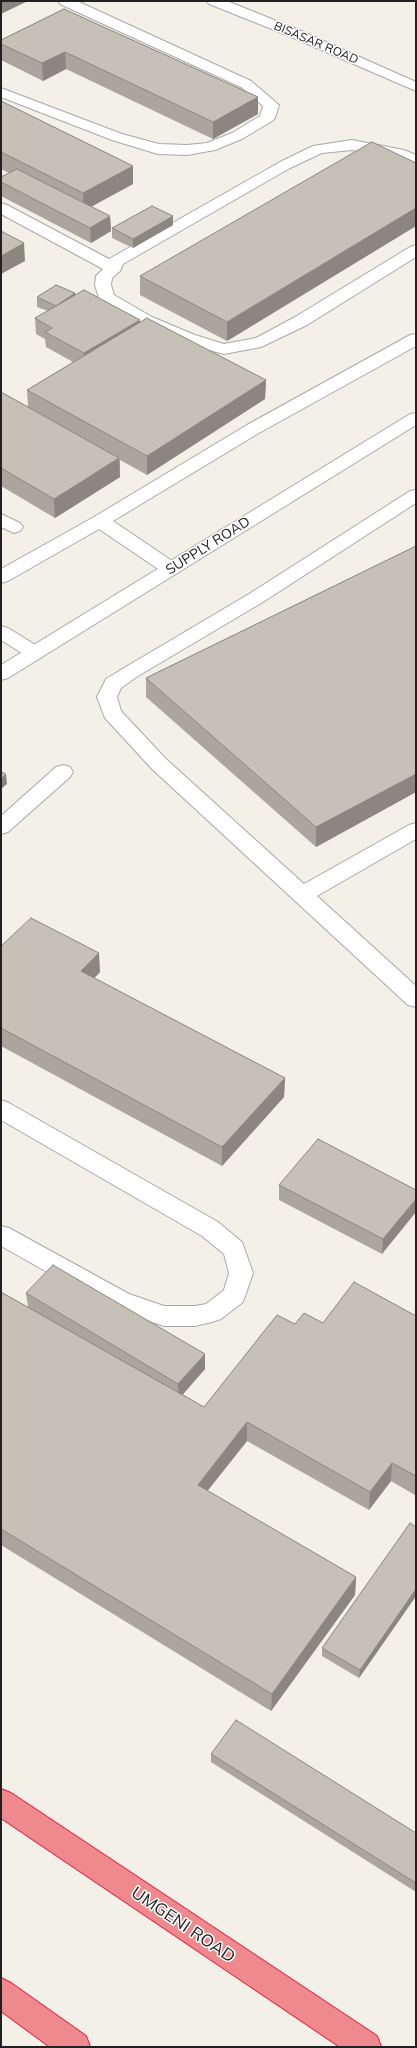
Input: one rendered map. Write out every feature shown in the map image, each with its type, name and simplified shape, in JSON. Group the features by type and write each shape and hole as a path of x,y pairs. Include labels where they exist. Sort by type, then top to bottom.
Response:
{"highway":[{"name":"UMGENI ROAD","path":"1,1802 366,2047"},
{"path":"1,1993 75,2047"}],"street":[{"path":"1,92 117,137 158,149 187,150 210,147 237,136 267,118 271,105 246,84 65,1"},
{"name":"BISASAR ROAD","path":"214,1 294,33 416,87"},
{"path":"416,161 399,153 352,145 318,149 285,165 115,262 114,268 104,276 103,285 107,298 146,321 189,339 224,349 261,342 301,322 416,250"},
{"path":"1,208 114,268"},
{"path":"1,577 100,521 253,429 416,339"},
{"name":"SUPPLY ROAD","path":"1,674 416,418"},
{"path":"416,495 256,598 131,672 113,684 107,697 112,713 159,764 416,999"},
{"path":"100,521 171,569"},
{"path":"1,632 35,653"},
{"path":"1,826 63,772"},
{"path":"302,895 416,830"},
{"path":"1,1109 210,1229 234,1249 241,1274 234,1295 212,1312 194,1316 164,1316 120,1301 1,1235"}],"building":[{"path":"64,9 258,97 213,122 65,52 42,63 1,44 1,40"},
{"path":"1,101 133,166 83,193 1,152"},
{"path":"372,142 416,163 416,208 227,322 140,276"},
{"path":"17,169 110,216 90,228 1,182 1,177"},
{"path":"152,206 173,216 133,239 112,228"},
{"path":"1,231 24,243 1,256"},
{"path":"56,285 75,293 56,306 37,297"},
{"path":"84,290 140,320 84,353 45,332 52,328 35,318"},
{"path":"147,318 266,380 147,456 27,390"},
{"path":"1,392 119,458 54,499 1,468"},
{"path":"416,546 416,774 316,827 146,678"},
{"path":"1,772 6,774 1,779"},
{"path":"31,918 99,953 81,971 285,1078 222,1147 1,1028 1,946"},
{"path":"318,1139 416,1190 416,1199 383,1239 279,1185"},
{"path":"53,1265 205,1354 178,1384 26,1293"},
{"path":"354,1282 416,1316 416,1476 392,1463 370,1492 247,1422 198,1485 356,1577 272,1694 1,1529 1,1292 204,1407 277,1315 295,1324 304,1313 323,1323"},
{"path":"410,1523 416,1527 416,1589 360,1670 322,1648"},
{"path":"236,1720 416,1833 416,1883 211,1754"}]}
